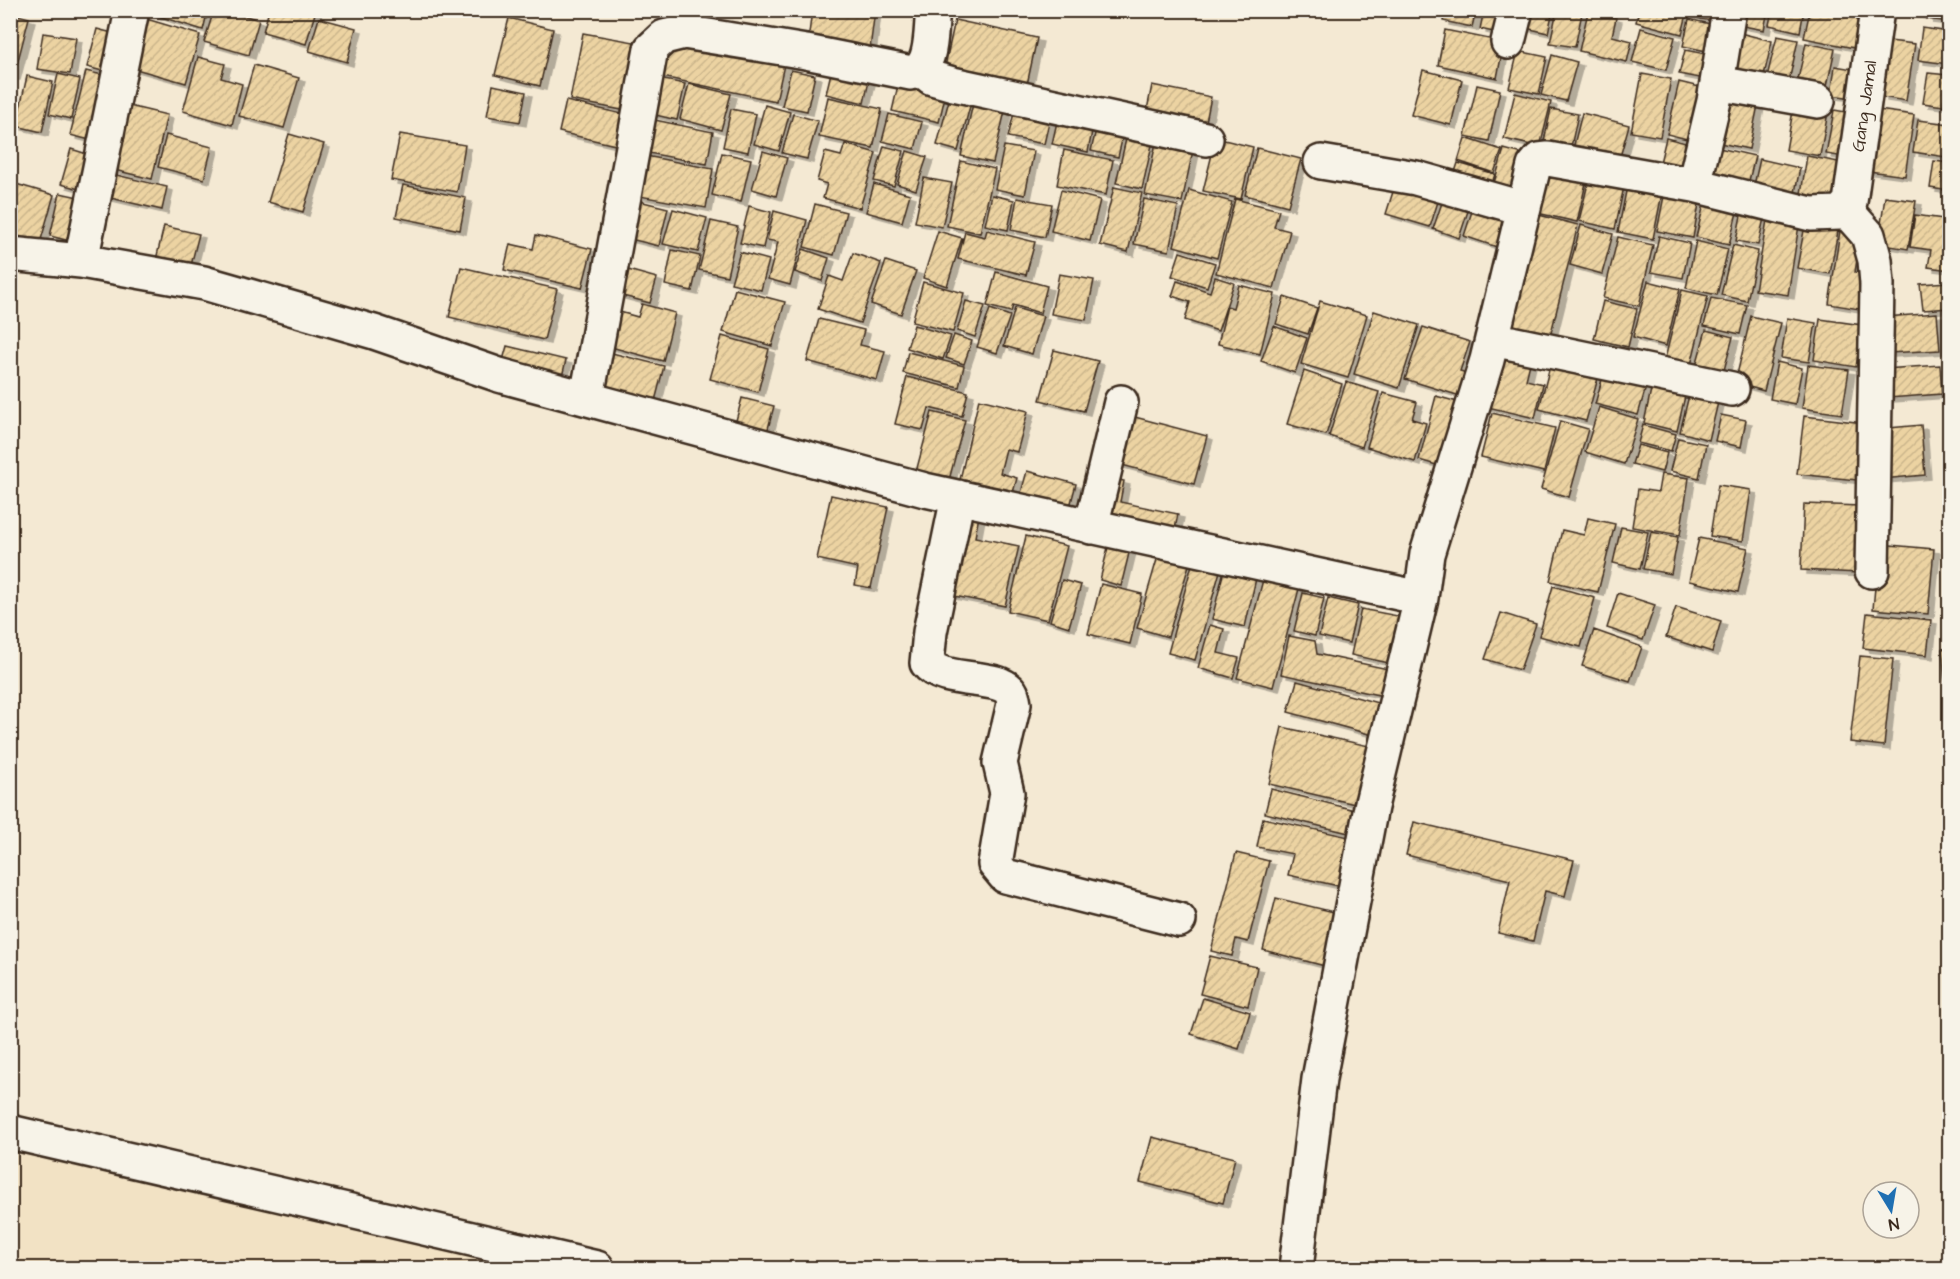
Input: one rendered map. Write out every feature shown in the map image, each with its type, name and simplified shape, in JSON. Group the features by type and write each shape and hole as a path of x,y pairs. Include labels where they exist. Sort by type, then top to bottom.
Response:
{"street":[{"path":"81,261 132,10"},
{"path":"587,397 610,283 651,49 670,35 684,32 806,52 911,73 921,69 927,62 933,10"},
{"path":"1508,42 1516,10"},
{"path":"1694,185 1717,83 1729,10"},
{"name":"Gang Jamal","path":"1847,205 1877,10"},
{"path":"921,69 932,78 954,84 1206,139"},
{"path":"1717,83 1818,101"},
{"path":"1296,1269 1319,1079 1371,807 1421,598 1427,554 1492,339 1522,208 1534,166 1539,160 1548,159 1694,185 1811,214 1831,216 1847,205 1868,235 1875,260 1877,284 1872,572"},
{"path":"1321,162 1416,178 1522,208"},
{"path":"10,254 81,261 204,283 374,332 499,375 587,397 731,439 958,497 1421,598"},
{"path":"1492,339 1732,389"},
{"path":"1091,527 1120,402"},
{"path":"958,497 930,632 927,663 939,672 1003,686 1012,694 1014,704 1000,763 1007,793 995,864 1005,876 1179,920"},
{"path":"10,1132 597,1269"}],"shaded area":[{"path":"11,1120 637,1268 11,1268"}],"building":[{"path":"139,10 208,10 203,30"},
{"path":"214,10 226,10 259,20 249,55 204,42"},
{"path":"269,10 316,10 306,44 263,32"},
{"path":"812,10 875,10 870,49 808,42"},
{"path":"1445,10 1476,10 1472,27 1443,21"},
{"path":"1484,10 1513,10 1507,35 1480,29"},
{"path":"1524,10 1553,10 1548,33 1521,27"},
{"path":"1557,10 1582,13 1575,47 1550,43"},
{"path":"1639,10 1688,10 1682,34 1636,22"},
{"path":"1696,10 1726,10 1723,23 1695,18"},
{"path":"1736,10 1768,10 1764,30 1733,24"},
{"path":"1772,10 1804,10 1800,32 1769,25"},
{"path":"1810,10 1867,10 1859,49 1804,38"},
{"path":"1888,10 1921,10 1920,15"},
{"path":"1928,10 1950,10 1950,22 1927,19"},
{"path":"1588,12 1616,18 1612,36 1632,41 1627,62 1579,51"},
{"path":"10,13 29,18 14,76 10,76"},
{"path":"140,17 200,35 186,83 125,66"},
{"path":"319,18 356,28 347,62 309,51"},
{"path":"509,18 553,29 540,86 495,75"},
{"path":"1689,19 1723,27 1716,53 1683,46"},
{"path":"955,20 1037,38 1025,94 943,76"},
{"path":"1641,28 1675,37 1666,70 1632,62"},
{"path":"1922,28 1950,32 1948,64 1918,60"},
{"path":"97,29 124,36 114,74 87,67"},
{"path":"1445,30 1504,42 1497,78 1438,65"},
{"path":"1732,31 1772,41 1762,84 1722,75"},
{"path":"43,33 76,38 70,74 37,69"},
{"path":"583,33 640,43 627,111 570,100"},
{"path":"1777,36 1798,40 1788,86 1766,81"},
{"path":"1889,41 1915,44 1906,101 1881,97"},
{"path":"1806,43 1835,49 1825,95 1796,88"},
{"path":"664,46 785,60 776,101 653,75"},
{"path":"1685,50 1716,56 1710,80 1679,74"},
{"path":"1518,51 1547,57 1539,94 1509,88"},
{"path":"1552,55 1577,62 1566,101 1541,95"},
{"path":"198,57 225,64 221,78 242,84 232,125 183,111"},
{"path":"833,64 871,72 864,103 826,94"},
{"path":"254,65 299,78 284,128 239,116"},
{"path":"1835,66 1865,71 1861,99 1831,95"},
{"path":"791,70 815,75 807,111 782,106"},
{"path":"1423,70 1462,80 1451,125 1411,115"},
{"path":"86,71 115,78 98,142 70,135"},
{"path":"1928,73 1948,75 1943,106 1923,103"},
{"path":"58,74 80,79 71,119 49,114"},
{"path":"1642,74 1671,79 1660,137 1631,132"},
{"path":"27,76 53,82 42,132 16,126"},
{"path":"900,77 947,88 939,122 892,111"},
{"path":"654,78 685,84 677,120 647,113"},
{"path":"1679,82 1712,90 1699,142 1667,134"},
{"path":"689,84 731,94 721,130 680,119"},
{"path":"493,85 526,92 520,122 487,116"},
{"path":"1152,85 1211,97 1205,127 1146,115"},
{"path":"1477,85 1500,90 1489,141 1465,136"},
{"path":"952,89 973,95 958,151 937,145"},
{"path":"1721,92 1759,100 1749,149 1710,141"},
{"path":"1515,93 1551,102 1540,147 1504,139"},
{"path":"975,95 1007,102 993,163 961,156"},
{"path":"828,97 882,109 873,148 819,137"},
{"path":"566,101 631,116 624,147 559,132"},
{"path":"125,105 167,115 152,179 110,169"},
{"path":"765,105 790,112 779,151 754,144"},
{"path":"1016,105 1051,113 1044,144 1008,137"},
{"path":"1794,105 1828,112 1820,156 1786,150"},
{"path":"731,109 756,114 748,152 723,147"},
{"path":"1551,109 1578,114 1571,147 1544,141"},
{"path":"1871,109 1914,115 1905,176 1862,170"},
{"path":"1834,110 1858,114 1850,158 1826,154"},
{"path":"1059,113 1094,121 1088,152 1052,144"},
{"path":"1582,113 1629,125 1618,164 1572,153"},
{"path":"793,114 818,121 807,159 782,153"},
{"path":"889,114 922,122 915,149 882,141"},
{"path":"650,119 713,132 707,164 643,152"},
{"path":"1918,120 1950,124 1946,157 1913,152"},
{"path":"1098,121 1125,127 1118,157 1091,151"},
{"path":"1128,130 1154,136 1142,189 1116,183"},
{"path":"1158,133 1195,141 1182,202 1145,195"},
{"path":"289,134 324,144 303,212 268,202"},
{"path":"400,134 465,145 457,192 391,180"},
{"path":"166,135 212,147 204,179 158,167"},
{"path":"1216,138 1253,147 1241,199 1203,191"},
{"path":"1465,138 1502,150 1494,173 1458,161"},
{"path":"1666,138 1694,145 1686,178 1658,171"},
{"path":"845,144 876,153 860,208 823,198 827,184 817,181 825,152 841,156"},
{"path":"884,146 904,151 894,186 874,181"},
{"path":"1004,146 1034,151 1025,195 995,189"},
{"path":"1710,146 1755,156 1747,189 1702,179"},
{"path":"1257,148 1301,159 1288,206 1245,195"},
{"path":"71,149 100,158 90,192 61,184"},
{"path":"1504,149 1530,156 1517,201 1491,193"},
{"path":"1064,150 1113,160 1106,195 1057,185"},
{"path":"763,151 787,158 776,196 752,189"},
{"path":"907,151 927,157 916,190 897,184"},
{"path":"722,153 751,159 741,202 712,195"},
{"path":"641,155 713,169 706,208 634,195"},
{"path":"1807,156 1844,163 1836,206 1800,200"},
{"path":"1760,159 1800,168 1793,202 1752,194"},
{"path":"961,161 995,169 980,233 947,226"},
{"path":"1934,161 1950,163 1950,191 1930,188"},
{"path":"1458,163 1495,174 1488,196 1451,184"},
{"path":"1544,164 1588,174 1577,222 1533,212"},
{"path":"108,173 167,187 162,210 102,196"},
{"path":"1590,175 1625,182 1615,229 1579,221"},
{"path":"924,178 952,183 942,227 915,222"},
{"path":"1397,179 1441,192 1430,227 1386,214"},
{"path":"1628,181 1663,188 1653,239 1618,232"},
{"path":"16,184 54,195 38,250 10,243 10,203"},
{"path":"874,184 910,194 902,222 866,212"},
{"path":"403,185 466,198 460,230 396,217"},
{"path":"1114,187 1142,193 1128,252 1100,245"},
{"path":"1061,190 1100,200 1090,241 1051,231"},
{"path":"1189,190 1232,202 1217,258 1174,246"},
{"path":"1446,191 1472,199 1459,238 1433,229"},
{"path":"1665,191 1700,198 1693,238 1657,231"},
{"path":"60,193 88,199 78,243 50,236"},
{"path":"992,195 1014,200 1008,230 985,225"},
{"path":"1706,196 1739,204 1729,245 1696,237"},
{"path":"1885,197 1916,201 1908,249 1878,244"},
{"path":"1017,198 1052,204 1045,237 1011,230"},
{"path":"1144,199 1178,206 1169,251 1134,244"},
{"path":"1235,199 1279,210 1274,227 1290,231 1274,288 1216,273"},
{"path":"635,200 668,208 659,246 626,238"},
{"path":"1475,202 1515,215 1503,249 1464,236"},
{"path":"815,204 846,212 834,255 804,247"},
{"path":"1743,205 1766,209 1758,245 1736,241"},
{"path":"749,206 771,212 763,248 740,243"},
{"path":"673,209 707,218 698,252 663,244"},
{"path":"774,211 807,220 790,285 768,279 778,242 767,240"},
{"path":"1527,212 1578,225 1547,349 1497,337"},
{"path":"1915,215 1950,220 1950,270 1928,267 1931,250 1910,247"},
{"path":"1767,220 1799,225 1788,295 1755,290"},
{"path":"711,221 738,227 727,276 699,270"},
{"path":"1581,225 1613,234 1602,274 1570,265"},
{"path":"1805,225 1838,231 1830,274 1797,268"},
{"path":"164,226 199,234 189,273 155,264"},
{"path":"987,230 1035,242 1026,275 958,259 965,232 985,237"},
{"path":"938,231 962,238 947,286 923,278"},
{"path":"1840,231 1861,233 1855,272 1864,273 1859,309 1829,304"},
{"path":"536,235 592,249 582,288 504,270 510,244 533,249"},
{"path":"1659,236 1690,243 1683,278 1651,272"},
{"path":"1618,237 1653,245 1639,306 1603,298"},
{"path":"1696,241 1728,249 1717,295 1686,288"},
{"path":"1733,245 1758,251 1747,301 1721,295"},
{"path":"803,249 829,258 822,281 795,272"},
{"path":"672,250 700,256 692,291 665,285"},
{"path":"740,252 769,260 761,290 731,283"},
{"path":"1180,252 1215,263 1207,287 1172,276"},
{"path":"853,253 881,263 860,323 818,309 829,276 843,281"},
{"path":"886,261 916,271 901,314 871,304"},
{"path":"461,267 557,289 544,340 449,317"},
{"path":"621,268 657,278 650,303 615,294"},
{"path":"996,272 1047,286 1040,313 1013,305 1011,312 987,306"},
{"path":"1059,274 1094,280 1086,320 1051,314"},
{"path":"1215,277 1234,283 1218,331 1185,320 1190,302 1172,296 1177,281 1210,292"},
{"path":"1648,281 1680,289 1666,346 1633,337"},
{"path":"923,282 964,293 953,332 912,322"},
{"path":"1948,282 1950,308 1923,310 1920,284"},
{"path":"1239,285 1275,294 1260,354 1218,344 1227,306 1233,308"},
{"path":"735,289 785,302 772,346 723,332"},
{"path":"1682,290 1708,296 1689,373 1663,367"},
{"path":"1284,297 1317,308 1308,334 1276,324"},
{"path":"1711,298 1747,305 1740,334 1704,326"},
{"path":"966,301 985,306 975,337 957,331"},
{"path":"1320,301 1367,315 1348,378 1301,364"},
{"path":"1603,301 1637,309 1628,347 1594,339"},
{"path":"642,304 675,313 663,361 607,346 616,311 638,317"},
{"path":"1015,308 1043,316 1032,354 1004,346"},
{"path":"990,309 1010,316 997,353 977,347"},
{"path":"1374,311 1419,325 1399,388 1354,374"},
{"path":"1937,313 1940,350 1889,353 1885,317"},
{"path":"1751,316 1781,323 1764,391 1735,383"},
{"path":"1787,318 1816,323 1809,362 1781,358"},
{"path":"819,319 864,330 860,345 885,351 877,380 807,361"},
{"path":"1820,319 1862,325 1856,367 1814,360"},
{"path":"914,325 951,336 943,359 907,348"},
{"path":"1274,326 1307,338 1295,373 1261,361"},
{"path":"1423,327 1470,342 1460,371 1477,376 1470,399 1405,379"},
{"path":"1706,330 1733,337 1721,381 1694,373"},
{"path":"954,335 972,341 964,364 946,358"},
{"path":"722,336 769,349 758,392 710,379"},
{"path":"1494,345 1532,355 1526,380 1543,384 1535,418 1479,405"},
{"path":"507,346 566,360 560,385 500,371"},
{"path":"1054,350 1098,361 1084,411 1040,400"},
{"path":"608,352 664,366 655,401 599,387"},
{"path":"908,352 964,366 959,387 903,373"},
{"path":"1552,358 1600,371 1586,421 1539,409"},
{"path":"1777,362 1802,368 1795,404 1770,399"},
{"path":"1808,365 1849,370 1842,414 1802,408"},
{"path":"1940,365 1942,394 1888,398 1885,369"},
{"path":"1605,369 1648,380 1638,415 1595,404"},
{"path":"1304,371 1342,384 1326,435 1287,424"},
{"path":"1654,375 1688,383 1677,431 1644,423"},
{"path":"907,377 968,392 962,416 929,408 923,430 895,424"},
{"path":"1346,382 1379,392 1362,447 1329,436"},
{"path":"1691,387 1720,394 1709,440 1680,432"},
{"path":"1383,393 1417,402 1412,419 1426,423 1415,462 1367,447"},
{"path":"1436,396 1465,404 1447,468 1419,460"},
{"path":"742,398 774,406 765,440 733,432"},
{"path":"979,399 1028,411 1017,452 1006,449 1000,473 1017,478 1011,500 958,488"},
{"path":"1599,407 1638,419 1624,464 1585,452"},
{"path":"932,412 965,420 949,480 916,472"},
{"path":"1492,413 1555,428 1544,472 1481,457"},
{"path":"1721,415 1746,420 1741,447 1715,441"},
{"path":"1131,416 1207,436 1194,484 1118,464"},
{"path":"1804,416 1864,423 1857,480 1797,474"},
{"path":"1560,421 1588,429 1569,497 1541,489"},
{"path":"1643,425 1676,434 1671,451 1638,443"},
{"path":"1921,425 1925,475 1882,479 1878,429"},
{"path":"1678,438 1706,444 1699,478 1670,471"},
{"path":"1638,445 1667,453 1662,472 1632,464"},
{"path":"1027,471 1076,484 1068,514 1019,500"},
{"path":"1661,474 1689,478 1680,535 1632,527 1638,489 1658,492"},
{"path":"1107,477 1124,481 1120,502 1178,514 1174,534 1111,521 1114,508 1101,506"},
{"path":"1718,485 1751,490 1743,541 1710,536"},
{"path":"831,495 888,507 871,588 855,585 858,568 817,559"},
{"path":"1804,504 1861,506 1858,573 1801,570"},
{"path":"963,513 979,516 975,537 1019,546 1005,606 944,594"},
{"path":"1588,518 1615,524 1598,592 1550,581 1562,530 1584,535"},
{"path":"1621,527 1648,532 1640,569 1613,563"},
{"path":"1651,532 1678,537 1671,574 1643,569"},
{"path":"1026,536 1067,546 1048,620 1008,611"},
{"path":"1699,538 1748,548 1738,592 1689,581"},
{"path":"1110,539 1131,545 1121,586 1100,580"},
{"path":"1879,544 1934,549 1928,614 1873,609"},
{"path":"1158,556 1189,565 1168,637 1137,628"},
{"path":"1194,557 1222,564 1195,660 1168,653"},
{"path":"1225,566 1257,574 1245,627 1212,619"},
{"path":"1264,576 1300,585 1273,687 1237,678"},
{"path":"1062,580 1081,585 1069,627 1050,621"},
{"path":"1101,584 1142,594 1130,644 1088,634"},
{"path":"1553,586 1595,598 1581,647 1539,636"},
{"path":"1303,593 1324,598 1315,636 1294,631"},
{"path":"1618,593 1655,605 1643,640 1607,628"},
{"path":"1328,598 1358,605 1349,643 1319,636"},
{"path":"1676,607 1721,621 1712,652 1666,637"},
{"path":"1361,609 1403,617 1394,664 1351,655"},
{"path":"1501,613 1536,624 1520,670 1485,659"},
{"path":"1867,613 1931,620 1927,655 1863,648"},
{"path":"1210,625 1224,629 1218,653 1239,658 1233,678 1198,668"},
{"path":"1594,630 1642,647 1630,681 1582,666"},
{"path":"1289,636 1315,641 1317,654 1393,670 1388,697 1281,674"},
{"path":"1950,648 1950,685 1945,685 1942,649"},
{"path":"1860,656 1893,659 1884,746 1850,742"},
{"path":"1297,681 1389,706 1380,737 1288,712"},
{"path":"1282,727 1369,746 1355,804 1269,784"},
{"path":"1271,789 1359,811 1353,834 1265,813"},
{"path":"1263,818 1358,839 1348,888 1288,875 1293,854 1257,847"},
{"path":"1414,822 1574,860 1565,896 1545,891 1533,941 1498,933 1510,880 1406,855"},
{"path":"1236,853 1269,861 1248,942 1236,939 1232,956 1211,951"},
{"path":"1276,898 1338,913 1325,966 1263,950"},
{"path":"1210,956 1257,967 1248,1006 1200,994"},
{"path":"1203,998 1250,1012 1239,1049 1191,1034"},
{"path":"1152,1137 1235,1158 1223,1203 1140,1182"}]}
